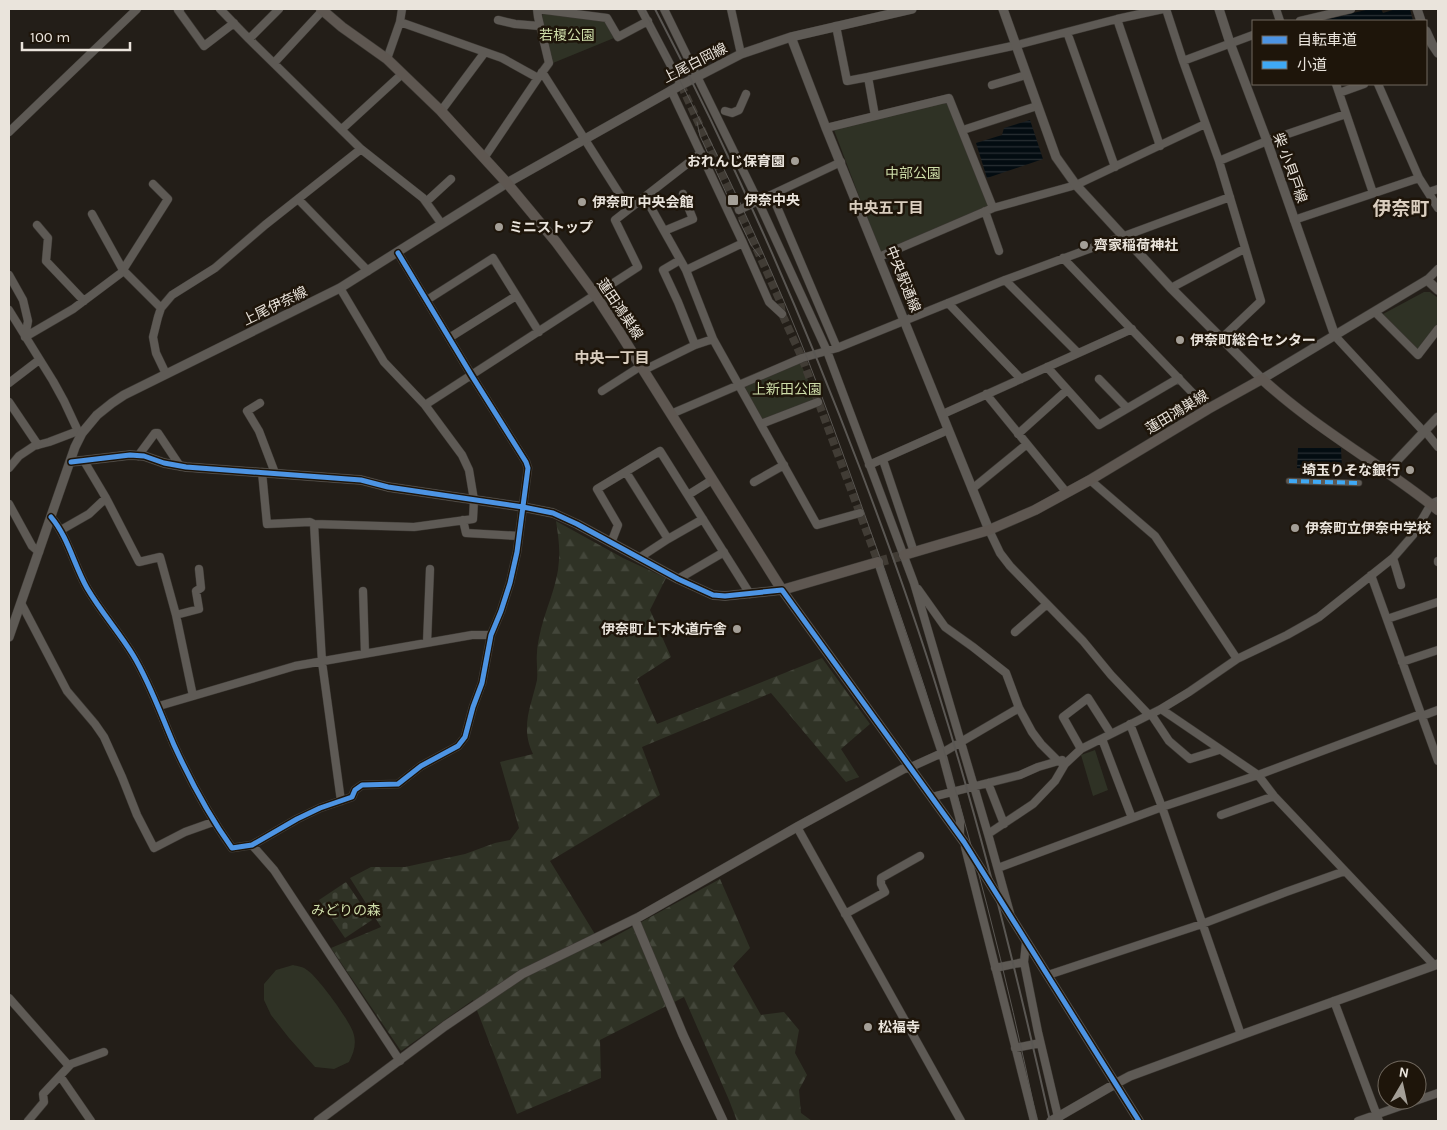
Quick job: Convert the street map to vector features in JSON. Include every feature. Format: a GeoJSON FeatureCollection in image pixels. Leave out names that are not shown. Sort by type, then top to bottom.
{"type":"FeatureCollection","features":[{"type":"Feature","properties":{"kind":"main road","name":"蓮田鴻巣線"},"geometry":{"type":"LineString","coordinates":[[322,9],[342,27],[387,59],[441,110],[507,183],[556,242],[596,296],[643,368],[782,590]]}},
{"type":"Feature","properties":{"kind":"main road","name":"蓮田鴻巣線"},"geometry":{"type":"LineString","coordinates":[[909,553],[989,530],[1035,510],[1090,480],[1262,379]]}},
{"type":"Feature","properties":{"kind":"main road"},"geometry":{"type":"LineString","coordinates":[[1262,379],[1315,422],[1436,505]]}},
{"type":"Feature","properties":{"kind":"main road"},"geometry":{"type":"LineString","coordinates":[[782,590],[878,562]]}},
{"type":"Feature","properties":{"kind":"street"},"geometry":{"type":"LineString","coordinates":[[9,132],[137,9]]}},
{"type":"Feature","properties":{"kind":"street"},"geometry":{"type":"LineString","coordinates":[[180,9],[178,10],[204,46],[234,23]]}},
{"type":"Feature","properties":{"kind":"street"},"geometry":{"type":"LineString","coordinates":[[220,9],[361,149],[423,198],[441,224]]}},
{"type":"Feature","properties":{"kind":"street"},"geometry":{"type":"LineString","coordinates":[[249,39],[279,9]]}},
{"type":"Feature","properties":{"kind":"street"},"geometry":{"type":"LineString","coordinates":[[274,64],[322,9]]}},
{"type":"Feature","properties":{"kind":"street"},"geometry":{"type":"LineString","coordinates":[[387,59],[400,22],[402,9]]}},
{"type":"Feature","properties":{"kind":"street"},"geometry":{"type":"LineString","coordinates":[[484,158],[550,63],[537,9],[607,18],[618,37],[648,21]]}},
{"type":"Feature","properties":{"kind":"street"},"geometry":{"type":"LineString","coordinates":[[641,9],[681,85]]}},
{"type":"Feature","properties":{"kind":"street"},"geometry":{"type":"LineString","coordinates":[[664,9],[758,201],[827,351],[869,465],[909,553]]}},
{"type":"Feature","properties":{"kind":"street"},"geometry":{"type":"LineString","coordinates":[[731,9],[741,54]]}},
{"type":"Feature","properties":{"kind":"street","name":"上尾白岡線"},"geometry":{"type":"LineString","coordinates":[[507,183],[671,90],[741,54],[791,37],[894,11],[912,9]]}},
{"type":"Feature","properties":{"kind":"street"},"geometry":{"type":"LineString","coordinates":[[1004,9],[1056,157],[1076,185],[1171,288],[1262,379],[1427,280],[1438,269]]}},
{"type":"Feature","properties":{"kind":"street"},"geometry":{"type":"LineString","coordinates":[[836,26],[847,81],[1017,45],[1117,19],[1165,9],[1219,161],[1261,301],[1222,338]]}},
{"type":"Feature","properties":{"kind":"street","name":"柴 小貝戸線"},"geometry":{"type":"LineString","coordinates":[[1219,9],[1335,336]]}},
{"type":"Feature","properties":{"kind":"street"},"geometry":{"type":"LineString","coordinates":[[1304,20],[1351,9]]}},
{"type":"Feature","properties":{"kind":"street"},"geometry":{"type":"LineString","coordinates":[[1117,19],[1160,146]]}},
{"type":"Feature","properties":{"kind":"street"},"geometry":{"type":"LineString","coordinates":[[498,20],[515,24],[540,26]]}},
{"type":"Feature","properties":{"kind":"street"},"geometry":{"type":"LineString","coordinates":[[400,22],[502,58],[540,75],[585,139],[629,208]]}},
{"type":"Feature","properties":{"kind":"street"},"geometry":{"type":"LineString","coordinates":[[1067,32],[1115,167]]}},
{"type":"Feature","properties":{"kind":"street"},"geometry":{"type":"LineString","coordinates":[[1183,61],[1252,35]]}},
{"type":"Feature","properties":{"kind":"street","name":"中央駅通線"},"geometry":{"type":"LineString","coordinates":[[791,37],[989,530]]}},
{"type":"Feature","properties":{"kind":"street"},"geometry":{"type":"LineString","coordinates":[[1429,45],[1438,54]]}},
{"type":"Feature","properties":{"kind":"street"},"geometry":{"type":"LineString","coordinates":[[441,110],[485,52]]}},
{"type":"Feature","properties":{"kind":"street"},"geometry":{"type":"LineString","coordinates":[[342,130],[402,74]]}},
{"type":"Feature","properties":{"kind":"street"},"geometry":{"type":"LineString","coordinates":[[992,85],[1026,74]]}},
{"type":"Feature","properties":{"kind":"street"},"geometry":{"type":"LineString","coordinates":[[868,77],[875,116]]}},
{"type":"Feature","properties":{"kind":"street"},"geometry":{"type":"LineString","coordinates":[[1336,85],[1373,193]]}},
{"type":"Feature","properties":{"kind":"street"},"geometry":{"type":"LineString","coordinates":[[1339,93],[1361,85]]}},
{"type":"Feature","properties":{"kind":"street"},"geometry":{"type":"LineString","coordinates":[[1378,85],[1419,178],[1438,208]]}},
{"type":"Feature","properties":{"kind":"street"},"geometry":{"type":"LineString","coordinates":[[671,90],[769,302],[782,314]]}},
{"type":"Feature","properties":{"kind":"street"},"geometry":{"type":"LineString","coordinates":[[725,111],[732,114],[739,110],[746,94]]}},
{"type":"Feature","properties":{"kind":"street"},"geometry":{"type":"LineString","coordinates":[[826,128],[949,98],[993,208]]}},
{"type":"Feature","properties":{"kind":"street"},"geometry":{"type":"LineString","coordinates":[[963,130],[1037,106]]}},
{"type":"Feature","properties":{"kind":"street"},"geometry":{"type":"LineString","coordinates":[[1219,161],[1346,114]]}},
{"type":"Feature","properties":{"kind":"street"},"geometry":{"type":"LineString","coordinates":[[879,257],[993,208],[1076,185],[1205,124]]}},
{"type":"Feature","properties":{"kind":"street"},"geometry":{"type":"LineString","coordinates":[[166,374],[156,353],[154,337],[161,308],[172,295],[215,268],[298,198],[361,149]]}},
{"type":"Feature","properties":{"kind":"street"},"geometry":{"type":"LineString","coordinates":[[425,405],[638,268],[615,220],[700,153]]}},
{"type":"Feature","properties":{"kind":"street"},"geometry":{"type":"LineString","coordinates":[[739,210],[841,162]]}},
{"type":"Feature","properties":{"kind":"street"},"geometry":{"type":"LineString","coordinates":[[1294,220],[1419,178]]}},
{"type":"Feature","properties":{"kind":"street"},"geometry":{"type":"LineString","coordinates":[[426,202],[451,180]]}},
{"type":"Feature","properties":{"kind":"street","name":"上尾伊奈線"},"geometry":{"type":"LineString","coordinates":[[9,637],[80,432],[97,415],[112,403],[166,374],[340,288],[507,183]]}},
{"type":"Feature","properties":{"kind":"street"},"geometry":{"type":"LineString","coordinates":[[25,337],[73,309],[121,273],[168,198],[152,184]]}},
{"type":"Feature","properties":{"kind":"street"},"geometry":{"type":"LineString","coordinates":[[1429,192],[1438,189]]}},
{"type":"Feature","properties":{"kind":"street"},"geometry":{"type":"LineString","coordinates":[[664,231],[693,219],[683,194]]}},
{"type":"Feature","properties":{"kind":"street"},"geometry":{"type":"LineString","coordinates":[[772,195],[837,348]]}},
{"type":"Feature","properties":{"kind":"street"},"geometry":{"type":"LineString","coordinates":[[645,197],[686,270],[713,339],[817,525],[860,514]]}},
{"type":"Feature","properties":{"kind":"street"},"geometry":{"type":"LineString","coordinates":[[671,414],[802,358],[837,348],[1005,280],[1230,197]]}},
{"type":"Feature","properties":{"kind":"street"},"geometry":{"type":"LineString","coordinates":[[298,198],[368,271]]}},
{"type":"Feature","properties":{"kind":"street"},"geometry":{"type":"LineString","coordinates":[[985,211],[999,251]]}},
{"type":"Feature","properties":{"kind":"street"},"geometry":{"type":"LineString","coordinates":[[92,214],[123,270],[161,308]]}},
{"type":"Feature","properties":{"kind":"street"},"geometry":{"type":"LineString","coordinates":[[37,225],[48,238],[46,261],[84,301]]}},
{"type":"Feature","properties":{"kind":"street"},"geometry":{"type":"LineString","coordinates":[[686,270],[743,243]]}},
{"type":"Feature","properties":{"kind":"street"},"geometry":{"type":"LineString","coordinates":[[1171,288],[1244,249]]}},
{"type":"Feature","properties":{"kind":"street"},"geometry":{"type":"LineString","coordinates":[[51,517],[60,530],[81,577],[92,596],[133,655],[159,706],[174,745],[213,822],[232,848],[252,845],[296,819],[352,797],[356,790],[362,786],[398,784],[420,766],[458,746],[465,737],[482,683],[491,635],[510,583],[519,536],[528,468],[398,253]]}},
{"type":"Feature","properties":{"kind":"street"},"geometry":{"type":"LineString","coordinates":[[427,300],[493,258],[539,332]]}},
{"type":"Feature","properties":{"kind":"street"},"geometry":{"type":"LineString","coordinates":[[1063,258],[1208,409]]}},
{"type":"Feature","properties":{"kind":"street"},"geometry":{"type":"LineString","coordinates":[[680,260],[663,270],[695,345]]}},
{"type":"Feature","properties":{"kind":"street"},"geometry":{"type":"LineString","coordinates":[[9,275],[23,300],[28,321],[25,337]]}},
{"type":"Feature","properties":{"kind":"street"},"geometry":{"type":"LineString","coordinates":[[1005,280],[1078,353]]}},
{"type":"Feature","properties":{"kind":"street"},"geometry":{"type":"LineString","coordinates":[[1427,280],[1438,290]]}},
{"type":"Feature","properties":{"kind":"street"},"geometry":{"type":"LineString","coordinates":[[262,472],[267,524],[310,522],[314,524],[414,527],[473,519],[474,500],[469,470],[462,456],[425,405],[384,362],[340,288]]}},
{"type":"Feature","properties":{"kind":"street"},"geometry":{"type":"LineString","coordinates":[[449,338],[516,296]]}},
{"type":"Feature","properties":{"kind":"street"},"geometry":{"type":"LineString","coordinates":[[948,303],[1020,379]]}},
{"type":"Feature","properties":{"kind":"street"},"geometry":{"type":"LineString","coordinates":[[9,310],[64,400],[80,432],[34,446],[20,456],[9,468]]}},
{"type":"Feature","properties":{"kind":"street"},"geometry":{"type":"LineString","coordinates":[[1375,312],[1418,355],[1438,329]]}},
{"type":"Feature","properties":{"kind":"street"},"geometry":{"type":"LineString","coordinates":[[943,414],[1132,329]]}},
{"type":"Feature","properties":{"kind":"street"},"geometry":{"type":"LineString","coordinates":[[1335,336],[1438,447]]}},
{"type":"Feature","properties":{"kind":"street"},"geometry":{"type":"LineString","coordinates":[[602,391],[643,368],[713,339]]}},
{"type":"Feature","properties":{"kind":"street"},"geometry":{"type":"LineString","coordinates":[[9,383],[39,360]]}},
{"type":"Feature","properties":{"kind":"street"},"geometry":{"type":"LineString","coordinates":[[1047,367],[1098,425],[1179,378]]}},
{"type":"Feature","properties":{"kind":"street"},"geometry":{"type":"LineString","coordinates":[[1100,379],[1127,408]]}},
{"type":"Feature","properties":{"kind":"street"},"geometry":{"type":"LineString","coordinates":[[1018,434],[1067,390]]}},
{"type":"Feature","properties":{"kind":"street"},"geometry":{"type":"LineString","coordinates":[[986,394],[1067,493]]}},
{"type":"Feature","properties":{"kind":"street"},"geometry":{"type":"LineString","coordinates":[[9,402],[38,445]]}},
{"type":"Feature","properties":{"kind":"street"},"geometry":{"type":"LineString","coordinates":[[761,424],[818,402]]}},
{"type":"Feature","properties":{"kind":"street"},"geometry":{"type":"LineString","coordinates":[[260,404],[247,411],[260,431],[275,473]]}},
{"type":"Feature","properties":{"kind":"street"},"geometry":{"type":"LineString","coordinates":[[1387,471],[1438,417]]}},
{"type":"Feature","properties":{"kind":"street"},"geometry":{"type":"LineString","coordinates":[[869,465],[948,430]]}},
{"type":"Feature","properties":{"kind":"street"},"geometry":{"type":"LineString","coordinates":[[138,456],[155,433],[158,433],[180,466]]}},
{"type":"Feature","properties":{"kind":"street"},"geometry":{"type":"LineString","coordinates":[[972,489],[1027,444]]}},
{"type":"Feature","properties":{"kind":"street"},"geometry":{"type":"LineString","coordinates":[[611,543],[618,525],[597,489],[660,451],[750,594]]}},
{"type":"Feature","properties":{"kind":"street"},"geometry":{"type":"LineString","coordinates":[[71,462],[130,455],[180,466],[361,480],[388,487],[523,507],[553,513],[678,579],[713,595],[724,596],[782,590],[962,839],[1138,1121]]}},
{"type":"Feature","properties":{"kind":"street"},"geometry":{"type":"LineString","coordinates":[[883,460],[909,553],[914,583],[1012,919]]}},
{"type":"Feature","properties":{"kind":"street"},"geometry":{"type":"LineString","coordinates":[[84,461],[106,498],[139,562],[160,557],[176,615],[193,696]]}},
{"type":"Feature","properties":{"kind":"street"},"geometry":{"type":"LineString","coordinates":[[754,482],[784,465]]}},
{"type":"Feature","properties":{"kind":"street"},"geometry":{"type":"LineString","coordinates":[[626,472],[668,539]]}},
{"type":"Feature","properties":{"kind":"street"},"geometry":{"type":"LineString","coordinates":[[688,495],[712,480]]}},
{"type":"Feature","properties":{"kind":"street"},"geometry":{"type":"LineString","coordinates":[[1090,480],[1154,536],[1237,659]]}},
{"type":"Feature","properties":{"kind":"street"},"geometry":{"type":"LineString","coordinates":[[1289,481],[1359,483]]}},
{"type":"Feature","properties":{"kind":"street"},"geometry":{"type":"LineString","coordinates":[[60,530],[89,514],[106,498]]}},
{"type":"Feature","properties":{"kind":"street"},"geometry":{"type":"LineString","coordinates":[[9,504],[32,546],[39,552]]}},
{"type":"Feature","properties":{"kind":"street"},"geometry":{"type":"LineString","coordinates":[[932,797],[1020,775],[1062,762],[1081,750],[1161,709],[1237,659],[1319,617],[1392,558],[1436,505]]}},
{"type":"Feature","properties":{"kind":"street"},"geometry":{"type":"LineString","coordinates":[[640,558],[703,518]]}},
{"type":"Feature","properties":{"kind":"street"},"geometry":{"type":"LineString","coordinates":[[464,520],[466,533],[519,536]]}},
{"type":"Feature","properties":{"kind":"street"},"geometry":{"type":"LineString","coordinates":[[314,524],[322,662],[341,801]]}},
{"type":"Feature","properties":{"kind":"street"},"geometry":{"type":"LineString","coordinates":[[989,530],[1000,553],[1083,641],[1112,676],[1150,714],[1169,741],[1190,759],[1219,750]]}},
{"type":"Feature","properties":{"kind":"street"},"geometry":{"type":"LineString","coordinates":[[678,579],[724,552]]}},
{"type":"Feature","properties":{"kind":"street"},"geometry":{"type":"LineString","coordinates":[[1392,558],[1401,585]]}},
{"type":"Feature","properties":{"kind":"street"},"geometry":{"type":"LineString","coordinates":[[878,562],[942,753],[1034,1121]]}},
{"type":"Feature","properties":{"kind":"street"},"geometry":{"type":"LineString","coordinates":[[427,643],[430,569]]}},
{"type":"Feature","properties":{"kind":"street"},"geometry":{"type":"LineString","coordinates":[[176,615],[199,610],[196,590],[201,588],[198,570]]}},
{"type":"Feature","properties":{"kind":"street"},"geometry":{"type":"LineString","coordinates":[[1371,575],[1438,761]]}},
{"type":"Feature","properties":{"kind":"street"},"geometry":{"type":"LineString","coordinates":[[914,583],[945,627],[1006,673],[1032,732],[1041,744],[1062,762]]}},
{"type":"Feature","properties":{"kind":"street"},"geometry":{"type":"LineString","coordinates":[[363,591],[365,654]]}},
{"type":"Feature","properties":{"kind":"street"},"geometry":{"type":"LineString","coordinates":[[1387,619],[1438,602]]}},
{"type":"Feature","properties":{"kind":"street"},"geometry":{"type":"LineString","coordinates":[[21,604],[67,691],[104,737],[137,814],[154,848],[185,832],[213,822]]}},
{"type":"Feature","properties":{"kind":"street"},"geometry":{"type":"LineString","coordinates":[[1015,632],[1047,604]]}},
{"type":"Feature","properties":{"kind":"street"},"geometry":{"type":"LineString","coordinates":[[159,706],[295,666],[472,635],[491,635]]}},
{"type":"Feature","properties":{"kind":"street"},"geometry":{"type":"LineString","coordinates":[[1402,662],[1438,650]]}},
{"type":"Feature","properties":{"kind":"street"},"geometry":{"type":"LineString","coordinates":[[1081,750],[1063,717],[1088,698],[1111,734]]}},
{"type":"Feature","properties":{"kind":"street"},"geometry":{"type":"LineString","coordinates":[[318,1121],[445,1026],[522,974],[635,920],[797,827],[903,770],[942,753],[1020,708]]}},
{"type":"Feature","properties":{"kind":"street"},"geometry":{"type":"LineString","coordinates":[[1026,942],[1024,962],[1056,1120],[1115,1084],[1148,1069],[1436,965],[1274,796],[1258,776],[1161,709]]}},
{"type":"Feature","properties":{"kind":"street"},"geometry":{"type":"LineString","coordinates":[[998,868],[1162,807],[1258,776],[1438,710]]}},
{"type":"Feature","properties":{"kind":"street"},"geometry":{"type":"LineString","coordinates":[[1130,724],[1162,807],[1242,1034]]}},
{"type":"Feature","properties":{"kind":"street"},"geometry":{"type":"LineString","coordinates":[[1102,739],[1132,818]]}},
{"type":"Feature","properties":{"kind":"street"},"geometry":{"type":"LineString","coordinates":[[988,834],[1033,804],[1055,781],[1062,762]]}},
{"type":"Feature","properties":{"kind":"street"},"geometry":{"type":"LineString","coordinates":[[988,783],[1004,824]]}},
{"type":"Feature","properties":{"kind":"street"},"geometry":{"type":"LineString","coordinates":[[1221,815],[1274,796]]}},
{"type":"Feature","properties":{"kind":"street"},"geometry":{"type":"LineString","coordinates":[[797,827],[961,1121]]}},
{"type":"Feature","properties":{"kind":"street"},"geometry":{"type":"LineString","coordinates":[[252,845],[274,870],[400,1061]]}},
{"type":"Feature","properties":{"kind":"street"},"geometry":{"type":"LineString","coordinates":[[846,914],[885,892],[881,884],[882,878],[920,856]]}},
{"type":"Feature","properties":{"kind":"street"},"geometry":{"type":"LineString","coordinates":[[1048,976],[1202,924],[1345,871]]}},
{"type":"Feature","properties":{"kind":"street"},"geometry":{"type":"LineString","coordinates":[[635,920],[683,1035],[723,1121]]}},
{"type":"Feature","properties":{"kind":"street"},"geometry":{"type":"LineString","coordinates":[[995,968],[1024,962]]}},
{"type":"Feature","properties":{"kind":"street"},"geometry":{"type":"LineString","coordinates":[[9,998],[69,1066]]}},
{"type":"Feature","properties":{"kind":"street"},"geometry":{"type":"LineString","coordinates":[[1334,1001],[1377,1118]]}},
{"type":"Feature","properties":{"kind":"street"},"geometry":{"type":"LineString","coordinates":[[1015,1048],[1040,1043]]}},
{"type":"Feature","properties":{"kind":"street"},"geometry":{"type":"LineString","coordinates":[[28,1121],[44,1102],[43,1094],[71,1064],[104,1052]]}},
{"type":"Feature","properties":{"kind":"street"},"geometry":{"type":"LineString","coordinates":[[60,1076],[91,1121]]}},
{"type":"Feature","properties":{"kind":"street"},"geometry":{"type":"LineString","coordinates":[[1358,1121],[1377,1118],[1438,1093]]}},
{"type":"Feature","properties":{"kind":"green space","name":"若榎公園"},"geometry":{"type":"Polygon","coordinates":[[[544,13],[605,20],[614,38],[553,63],[542,16],[544,13]]]}},
{"type":"Feature","properties":{"kind":"green space","name":"中部公園"},"geometry":{"type":"Polygon","coordinates":[[[948,101],[989,206],[880,252],[834,130],[948,101]]]}},
{"type":"Feature","properties":{"kind":"green space"},"geometry":{"type":"Polygon","coordinates":[[[1424,292],[1430,292],[1438,298],[1438,326],[1418,350],[1383,317],[1383,314],[1424,292]]]}},
{"type":"Feature","properties":{"kind":"green space","name":"上新田公園"},"geometry":{"type":"Polygon","coordinates":[[[800,362],[816,398],[762,421],[745,387],[800,362]]]}},
{"type":"Feature","properties":{"kind":"green space"},"geometry":{"type":"Polygon","coordinates":[[[556,521],[623,558],[666,578],[650,610],[671,657],[637,679],[657,724],[822,658],[870,724],[841,749],[859,777],[846,782],[771,693],[642,747],[660,795],[550,861],[601,944],[720,879],[750,948],[733,966],[761,1015],[784,1012],[799,1030],[795,1053],[807,1075],[799,1090],[801,1113],[812,1121],[737,1121],[684,997],[600,1040],[601,1078],[517,1114],[473,1000],[401,1051],[331,948],[381,927],[350,878],[371,867],[405,867],[465,854],[495,843],[510,840],[519,828],[500,762],[533,754],[527,735],[527,726],[537,680],[537,647],[558,570],[559,550],[556,521]]]}},
{"type":"Feature","properties":{"kind":"green space"},"geometry":{"type":"Polygon","coordinates":[[[1095,750],[1108,790],[1093,796],[1081,755],[1095,750]]]}},
{"type":"Feature","properties":{"kind":"green space","name":"みどりの森"},"geometry":{"type":"Polygon","coordinates":[[[346,882],[372,920],[345,938],[319,900],[346,882]]]}},
{"type":"Feature","properties":{"kind":"green space"},"geometry":{"type":"Polygon","coordinates":[[[293,965],[304,968],[312,974],[346,1018],[354,1036],[355,1044],[349,1062],[334,1069],[315,1067],[271,1015],[264,1000],[264,984],[276,970],[293,965]]]}},
{"type":"Feature","properties":{"kind":"shaded area"},"geometry":{"type":"Polygon","coordinates":[[[1370,9],[1381,9],[1383,13],[1396,9],[1410,9],[1413,20],[1323,20],[1370,9]]]}},
{"type":"Feature","properties":{"kind":"shaded area"},"geometry":{"type":"Polygon","coordinates":[[[1030,120],[1043,159],[987,178],[976,143],[1002,135],[1004,128],[1030,120]]]}},
{"type":"Feature","properties":{"kind":"shaded area"},"geometry":{"type":"Polygon","coordinates":[[[1298,448],[1341,448],[1342,469],[1297,468],[1298,448]]]}},
{"type":"Feature","properties":{"kind":"tunnel"},"geometry":{"type":"LineString","coordinates":[[681,85],[780,301],[782,314],[802,358],[878,562]]}},
{"type":"Feature","properties":{"kind":"tunnel"},"geometry":{"type":"LineString","coordinates":[[878,562],[904,555]]}},
{"type":"Feature","properties":{"kind":"tram line"},"geometry":{"type":"LineString","coordinates":[[643,9],[725,172],[797,332],[882,563],[942,742],[1000,958],[1037,1121]]}},
{"type":"Feature","properties":{"kind":"tram line"},"geometry":{"type":"LineString","coordinates":[[697,122],[700,136],[727,195]]}},
{"type":"Feature","properties":{"kind":"tram line"},"geometry":{"type":"LineString","coordinates":[[739,220],[751,245],[760,257]]}},
{"type":"Feature","properties":{"kind":"railway"},"geometry":{"type":"LineString","coordinates":[[655,9],[739,179],[790,295],[838,412],[902,583],[939,695],[985,854],[1050,1121]]}},
{"type":"Feature","properties":{"kind":"marked path"},"geometry":{"type":"LineString","coordinates":[[1289,481],[1359,483]]}},
{"type":"Feature","properties":{"kind":"cycle path"},"geometry":{"type":"LineString","coordinates":[[51,517],[62,533],[87,588],[139,666],[187,771],[208,811],[232,848],[252,845],[297,819],[320,808],[352,797],[355,790],[362,785],[398,784],[421,766],[458,746],[465,737],[482,683],[491,635],[510,583],[517,552],[528,468],[398,253]]}},
{"type":"Feature","properties":{"kind":"cycle path"},"geometry":{"type":"LineString","coordinates":[[71,462],[130,455],[144,456],[164,463],[186,467],[361,480],[388,487],[523,507],[553,513],[577,524],[678,579],[713,595],[725,596],[782,590],[964,842],[1139,1121]]}},
{"type":"Feature","properties":{"kind":"place","name":"おれんじ保育園"},"geometry":{"type":"Point","coordinates":[795,161]}},
{"type":"Feature","properties":{"kind":"place","name":"伊奈中央"},"geometry":{"type":"Point","coordinates":[733,200]}},
{"type":"Feature","properties":{"kind":"place","name":"伊奈町 中央会館"},"geometry":{"type":"Point","coordinates":[582,202]}},
{"type":"Feature","properties":{"kind":"place","name":"ミニストップ"},"geometry":{"type":"Point","coordinates":[499,227]}},
{"type":"Feature","properties":{"kind":"place","name":"齊家稲荷神社"},"geometry":{"type":"Point","coordinates":[1084,245]}},
{"type":"Feature","properties":{"kind":"place","name":"伊奈町総合センター"},"geometry":{"type":"Point","coordinates":[1180,340]}},
{"type":"Feature","properties":{"kind":"place","name":"埼玉りそな銀行"},"geometry":{"type":"Point","coordinates":[1410,470]}},
{"type":"Feature","properties":{"kind":"place","name":"伊奈町立伊奈中学校"},"geometry":{"type":"Point","coordinates":[1295,528]}},
{"type":"Feature","properties":{"kind":"place","name":"伊奈町上下水道庁舎"},"geometry":{"type":"Point","coordinates":[737,629]}},
{"type":"Feature","properties":{"kind":"place","name":"松福寺"},"geometry":{"type":"Point","coordinates":[868,1027]}},
{"type":"Feature","properties":{"kind":"district","name":"中央五丁目"},"geometry":{"type":"Point","coordinates":[886,208]}},
{"type":"Feature","properties":{"kind":"district","name":"伊奈町"},"geometry":{"type":"Point","coordinates":[1401,209]}},
{"type":"Feature","properties":{"kind":"district","name":"中央一丁目"},"geometry":{"type":"Point","coordinates":[612,358]}}]}
